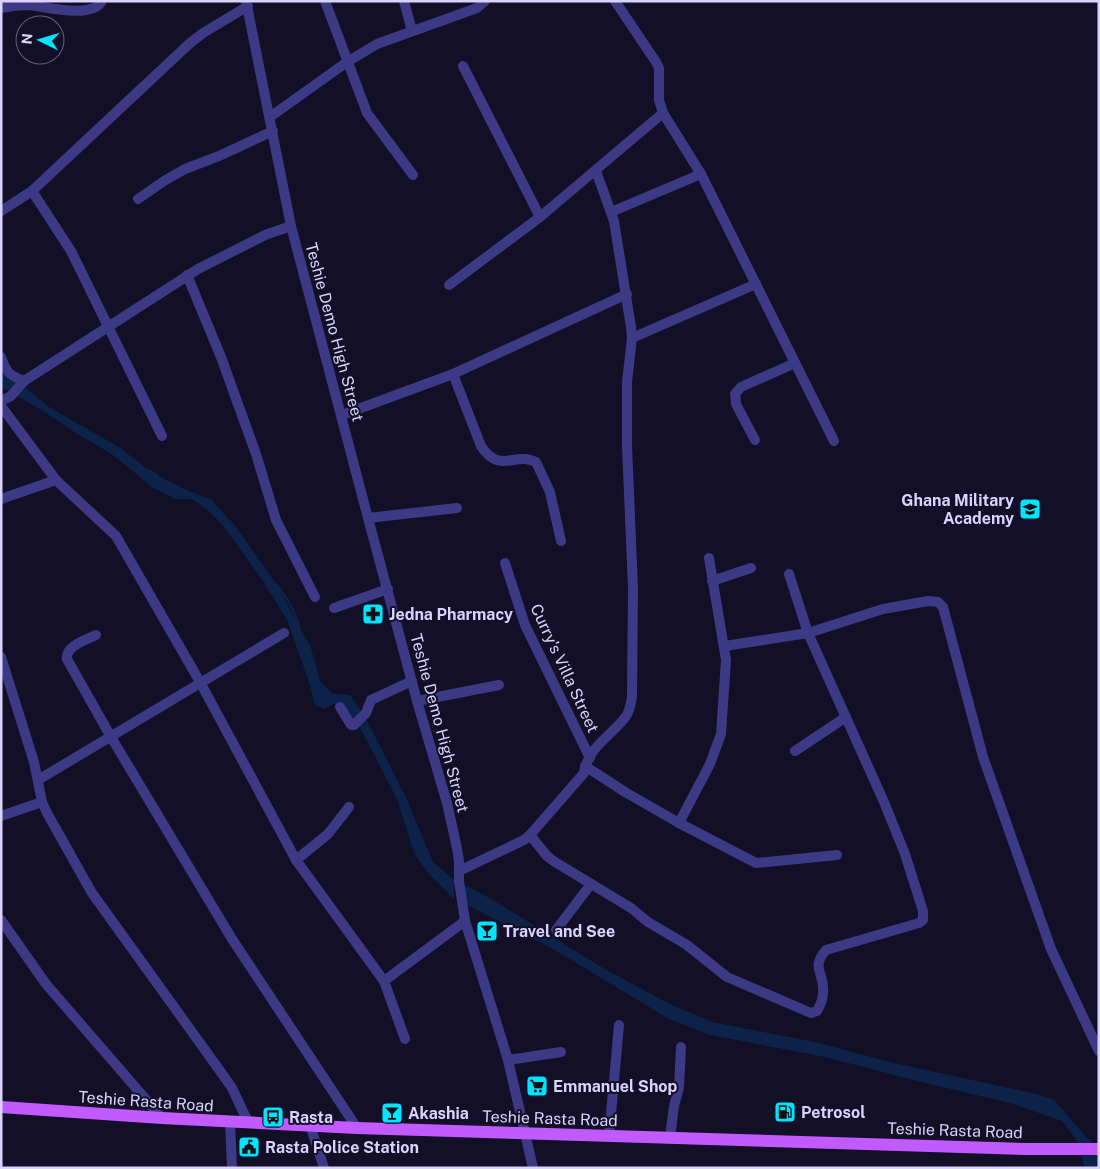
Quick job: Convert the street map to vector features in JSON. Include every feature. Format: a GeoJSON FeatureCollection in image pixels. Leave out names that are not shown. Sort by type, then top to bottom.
{"type":"FeatureCollection","features":[{"type":"Feature","properties":{"kind":"main road","name":"Teshie Rasta Road"},"geometry":{"type":"LineString","coordinates":[[1,1107],[246,1123],[357,1128],[1026,1149],[1097,1149]]}},
{"type":"Feature","properties":{"kind":"street"},"geometry":{"type":"LineString","coordinates":[[1,8],[29,5],[87,10],[96,8],[102,1]]}},
{"type":"Feature","properties":{"kind":"street"},"geometry":{"type":"LineString","coordinates":[[325,1],[366,113],[413,176]]}},
{"type":"Feature","properties":{"kind":"street"},"geometry":{"type":"LineString","coordinates":[[404,1],[412,30]]}},
{"type":"Feature","properties":{"kind":"street"},"geometry":{"type":"LineString","coordinates":[[270,118],[347,62],[377,44],[477,8],[485,1]]}},
{"type":"Feature","properties":{"kind":"street"},"geometry":{"type":"LineString","coordinates":[[615,1],[651,52],[659,68],[659,100],[663,113],[700,174],[834,441]]}},
{"type":"Feature","properties":{"kind":"street"},"geometry":{"type":"LineString","coordinates":[[1,211],[32,192],[203,33],[247,4]]}},
{"type":"Feature","properties":{"kind":"street","name":"Teshie Demo High Street"},"geometry":{"type":"LineString","coordinates":[[247,4],[291,226],[417,701],[447,803],[457,848],[461,899],[465,921],[508,1060],[533,1168]]}},
{"type":"Feature","properties":{"kind":"street"},"geometry":{"type":"LineString","coordinates":[[464,66],[540,217]]}},
{"type":"Feature","properties":{"kind":"street"},"geometry":{"type":"LineString","coordinates":[[450,285],[540,217],[663,113]]}},
{"type":"Feature","properties":{"kind":"street"},"geometry":{"type":"LineString","coordinates":[[138,199],[185,169],[219,156],[273,131]]}},
{"type":"Feature","properties":{"kind":"street"},"geometry":{"type":"LineString","coordinates":[[459,876],[530,835],[584,773],[599,743],[627,716],[632,697],[633,588],[627,446],[627,392],[632,338],[611,212],[596,171]]}},
{"type":"Feature","properties":{"kind":"street"},"geometry":{"type":"LineString","coordinates":[[611,212],[700,174]]}},
{"type":"Feature","properties":{"kind":"street"},"geometry":{"type":"LineString","coordinates":[[32,192],[71,251],[162,436]]}},
{"type":"Feature","properties":{"kind":"street"},"geometry":{"type":"LineString","coordinates":[[1,402],[11,396],[24,381],[108,328],[186,275],[266,235],[291,226]]}},
{"type":"Feature","properties":{"kind":"street"},"geometry":{"type":"LineString","coordinates":[[186,275],[221,357],[256,454],[276,520],[315,597]]}},
{"type":"Feature","properties":{"kind":"street"},"geometry":{"type":"LineString","coordinates":[[632,338],[756,284]]}},
{"type":"Feature","properties":{"kind":"street"},"geometry":{"type":"LineString","coordinates":[[342,415],[453,374],[626,294]]}},
{"type":"Feature","properties":{"kind":"street"},"geometry":{"type":"LineString","coordinates":[[1,356],[8,373],[12,377],[24,381]]}},
{"type":"Feature","properties":{"kind":"street"},"geometry":{"type":"LineString","coordinates":[[755,440],[736,404],[735,394],[741,386],[795,363]]}},
{"type":"Feature","properties":{"kind":"street"},"geometry":{"type":"LineString","coordinates":[[453,374],[481,446],[486,454],[493,459],[506,461],[532,460],[536,462],[550,492],[561,541]]}},
{"type":"Feature","properties":{"kind":"street"},"geometry":{"type":"LineString","coordinates":[[1,406],[56,480],[116,536],[200,682],[296,860],[384,981],[405,1039]]}},
{"type":"Feature","properties":{"kind":"street"},"geometry":{"type":"LineString","coordinates":[[1,499],[56,480]]}},
{"type":"Feature","properties":{"kind":"street"},"geometry":{"type":"LineString","coordinates":[[368,518],[457,508]]}},
{"type":"Feature","properties":{"kind":"street"},"geometry":{"type":"LineString","coordinates":[[679,823],[710,764],[720,734],[726,660],[709,558]]}},
{"type":"Feature","properties":{"kind":"street","name":"Curry's Villa Street"},"geometry":{"type":"LineString","coordinates":[[504,563],[524,625],[588,762]]}},
{"type":"Feature","properties":{"kind":"street"},"geometry":{"type":"LineString","coordinates":[[712,581],[750,568]]}},
{"type":"Feature","properties":{"kind":"street"},"geometry":{"type":"LineString","coordinates":[[530,835],[546,856],[687,945],[727,978],[811,1013],[817,1011],[824,991],[818,964],[826,950],[919,923],[922,920],[924,916],[905,854],[884,802],[808,633],[789,574]]}},
{"type":"Feature","properties":{"kind":"street"},"geometry":{"type":"LineString","coordinates":[[334,608],[388,590]]}},
{"type":"Feature","properties":{"kind":"street"},"geometry":{"type":"LineString","coordinates":[[724,646],[808,633],[883,609],[928,601],[938,602],[943,607],[983,757],[1051,949],[1099,1051]]}},
{"type":"Feature","properties":{"kind":"street"},"geometry":{"type":"LineString","coordinates":[[38,780],[284,633]]}},
{"type":"Feature","properties":{"kind":"street"},"geometry":{"type":"LineString","coordinates":[[96,635],[68,649],[66,656],[111,737],[232,939],[357,1128]]}},
{"type":"Feature","properties":{"kind":"street"},"geometry":{"type":"LineString","coordinates":[[1,657],[34,762],[42,802],[92,893],[232,1088],[248,1122],[246,1123]]}},
{"type":"Feature","properties":{"kind":"street"},"geometry":{"type":"LineString","coordinates":[[340,706],[351,725],[354,725],[366,713],[371,700],[412,681]]}},
{"type":"Feature","properties":{"kind":"street"},"geometry":{"type":"LineString","coordinates":[[417,701],[499,685]]}},
{"type":"Feature","properties":{"kind":"street"},"geometry":{"type":"LineString","coordinates":[[795,751],[846,717]]}},
{"type":"Feature","properties":{"kind":"street"},"geometry":{"type":"LineString","coordinates":[[588,762],[625,792],[679,823],[756,863],[837,855]]}},
{"type":"Feature","properties":{"kind":"street"},"geometry":{"type":"LineString","coordinates":[[1,816],[42,802]]}},
{"type":"Feature","properties":{"kind":"street"},"geometry":{"type":"LineString","coordinates":[[296,860],[328,834],[349,807]]}},
{"type":"Feature","properties":{"kind":"street"},"geometry":{"type":"LineString","coordinates":[[556,930],[591,884]]}},
{"type":"Feature","properties":{"kind":"street"},"geometry":{"type":"LineString","coordinates":[[1,920],[46,984],[162,1118]]}},
{"type":"Feature","properties":{"kind":"street"},"geometry":{"type":"LineString","coordinates":[[384,981],[465,921]]}},
{"type":"Feature","properties":{"kind":"street"},"geometry":{"type":"LineString","coordinates":[[609,1136],[619,1025]]}},
{"type":"Feature","properties":{"kind":"street"},"geometry":{"type":"LineString","coordinates":[[670,1137],[674,1106],[679,1088],[681,1047]]}},
{"type":"Feature","properties":{"kind":"street"},"geometry":{"type":"LineString","coordinates":[[508,1060],[560,1052]]}},
{"type":"Feature","properties":{"kind":"street"},"geometry":{"type":"LineString","coordinates":[[230,1122],[232,1168]]}},
{"type":"Feature","properties":{"kind":"street"},"geometry":{"type":"LineString","coordinates":[[310,1125],[324,1168]]}},
{"type":"Feature","properties":{"kind":"water"},"geometry":{"type":"Polygon","coordinates":[[[1,373],[16,380],[49,407],[119,447],[151,472],[212,500],[236,527],[277,585],[311,648],[320,681],[333,694],[350,695],[365,717],[405,795],[433,862],[454,880],[454,899],[428,873],[414,853],[397,799],[359,726],[345,707],[333,704],[325,709],[315,705],[287,620],[263,581],[224,527],[208,510],[192,499],[175,499],[152,487],[113,455],[1,387],[1,373]]]}},
{"type":"Feature","properties":{"kind":"water"},"geometry":{"type":"Polygon","coordinates":[[[465,885],[493,900],[603,968],[668,1003],[712,1022],[815,1042],[894,1063],[1037,1094],[1054,1100],[1092,1143],[1098,1158],[1099,1168],[1085,1168],[1076,1139],[1062,1121],[1010,1103],[825,1057],[710,1035],[669,1019],[553,949],[463,903],[465,885]]]}},
{"type":"Feature","properties":{"kind":"waterway"},"geometry":{"type":"LineString","coordinates":[[147,469],[157,475]]}},
{"type":"Feature","properties":{"kind":"waterway"},"geometry":{"type":"LineString","coordinates":[[276,584],[293,610],[299,627]]}},
{"type":"Feature","properties":{"kind":"place","name":"Ghana Military Academy"},"geometry":{"type":"Point","coordinates":[1030,509]}},
{"type":"Feature","properties":{"kind":"place","name":"Jedna Pharmacy"},"geometry":{"type":"Point","coordinates":[373,614]}},
{"type":"Feature","properties":{"kind":"place","name":"Travel and See"},"geometry":{"type":"Point","coordinates":[487,931]}},
{"type":"Feature","properties":{"kind":"place","name":"Emmanuel Shop"},"geometry":{"type":"Point","coordinates":[537,1086]}},
{"type":"Feature","properties":{"kind":"place","name":"Petrosol"},"geometry":{"type":"Point","coordinates":[785,1112]}},
{"type":"Feature","properties":{"kind":"place","name":"Akashia"},"geometry":{"type":"Point","coordinates":[392,1113]}},
{"type":"Feature","properties":{"kind":"place","name":"Rasta"},"geometry":{"type":"Point","coordinates":[273,1117]}},
{"type":"Feature","properties":{"kind":"place","name":"Rasta Police Station"},"geometry":{"type":"Point","coordinates":[249,1147]}}]}
